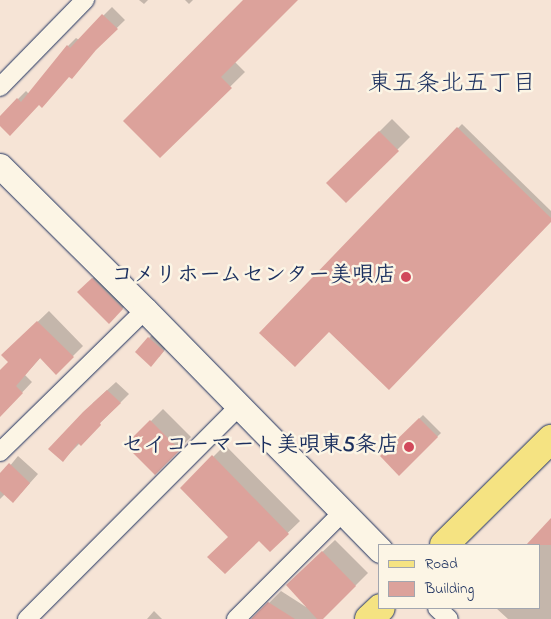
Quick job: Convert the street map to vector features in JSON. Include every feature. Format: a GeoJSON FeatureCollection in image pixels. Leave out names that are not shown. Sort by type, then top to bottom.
{"type":"FeatureCollection","features":[{"type":"Feature","properties":{"kind":"main road"},"geometry":{"type":"LineString","coordinates":[[0,166],[145,310],[378,548]]}},
{"type":"Feature","properties":{"kind":"main road"},"geometry":{"type":"LineString","coordinates":[[445,544],[551,439]]}},
{"type":"Feature","properties":{"kind":"main road"},"geometry":{"type":"LineString","coordinates":[[369,619],[379,609]]}},
{"type":"Feature","properties":{"kind":"street"},"geometry":{"type":"LineString","coordinates":[[0,87],[85,0]]}},
{"type":"Feature","properties":{"kind":"street"},"geometry":{"type":"LineString","coordinates":[[0,452],[145,310]]}},
{"type":"Feature","properties":{"kind":"street"},"geometry":{"type":"LineString","coordinates":[[27,619],[239,406]]}},
{"type":"Feature","properties":{"kind":"street"},"geometry":{"type":"LineString","coordinates":[[236,619],[343,512]]}},
{"type":"Feature","properties":{"kind":"street"},"geometry":{"type":"LineString","coordinates":[[438,609],[449,619]]}},
{"type":"Feature","properties":{"kind":"building"},"geometry":{"type":"Polygon","coordinates":[[[243,0],[298,0],[221,77],[232,88],[160,158],[123,121],[243,0]]]}},
{"type":"Feature","properties":{"kind":"building"},"geometry":{"type":"Polygon","coordinates":[[[102,14],[118,29],[96,50],[72,79],[69,77],[42,108],[39,105],[10,136],[0,126],[0,116],[17,98],[21,102],[67,45],[70,48],[102,14]]]}},
{"type":"Feature","properties":{"kind":"building","name":"コメリホームセンター美唄店"},"geometry":{"type":"Polygon","coordinates":[[[457,127],[551,218],[551,222],[389,390],[329,332],[295,367],[259,333],[457,127]]]}},
{"type":"Feature","properties":{"kind":"building"},"geometry":{"type":"Polygon","coordinates":[[[379,131],[399,151],[346,203],[326,183],[379,131]]]}},
{"type":"Feature","properties":{"kind":"building"},"geometry":{"type":"Polygon","coordinates":[[[92,278],[123,309],[109,324],[77,292],[92,278]]]}},
{"type":"Feature","properties":{"kind":"building"},"geometry":{"type":"Polygon","coordinates":[[[37,321],[74,357],[56,375],[40,358],[16,386],[23,393],[0,417],[0,370],[8,362],[1,355],[37,321]]]}},
{"type":"Feature","properties":{"kind":"building"},"geometry":{"type":"Polygon","coordinates":[[[148,337],[164,351],[151,367],[135,352],[148,337]]]}},
{"type":"Feature","properties":{"kind":"building"},"geometry":{"type":"Polygon","coordinates":[[[107,390],[121,403],[100,423],[101,425],[81,446],[78,443],[63,462],[48,449],[107,390]]]}},
{"type":"Feature","properties":{"kind":"building","name":"セイコーマート美唄東5条店"},"geometry":{"type":"Polygon","coordinates":[[[419,418],[438,437],[399,476],[380,456],[419,418]]]}},
{"type":"Feature","properties":{"kind":"building"},"geometry":{"type":"Polygon","coordinates":[[[150,420],[180,450],[155,475],[125,445],[150,420]]]}},
{"type":"Feature","properties":{"kind":"building"},"geometry":{"type":"Polygon","coordinates":[[[212,455],[289,534],[270,552],[259,541],[225,574],[207,557],[228,537],[180,488],[212,455]]]}},
{"type":"Feature","properties":{"kind":"building"},"geometry":{"type":"Polygon","coordinates":[[[9,463],[30,483],[13,503],[0,491],[0,473],[9,463]]]}},
{"type":"Feature","properties":{"kind":"building"},"geometry":{"type":"Polygon","coordinates":[[[551,518],[551,545],[527,544],[551,518]]]}},
{"type":"Feature","properties":{"kind":"building"},"geometry":{"type":"Polygon","coordinates":[[[322,551],[356,586],[323,619],[317,619],[286,585],[322,551]]]}},
{"type":"Feature","properties":{"kind":"building"},"geometry":{"type":"Polygon","coordinates":[[[268,602],[295,619],[251,619],[268,602]]]}},
{"type":"Feature","properties":{"kind":"place","name":"コメリホームセンター美唄店"},"geometry":{"type":"Point","coordinates":[406,277]}},
{"type":"Feature","properties":{"kind":"place","name":"セイコーマート美唄東5条店"},"geometry":{"type":"Point","coordinates":[409,447]}},
{"type":"Feature","properties":{"kind":"district","name":"東五条北五丁目"},"geometry":{"type":"Point","coordinates":[452,85]}}]}
